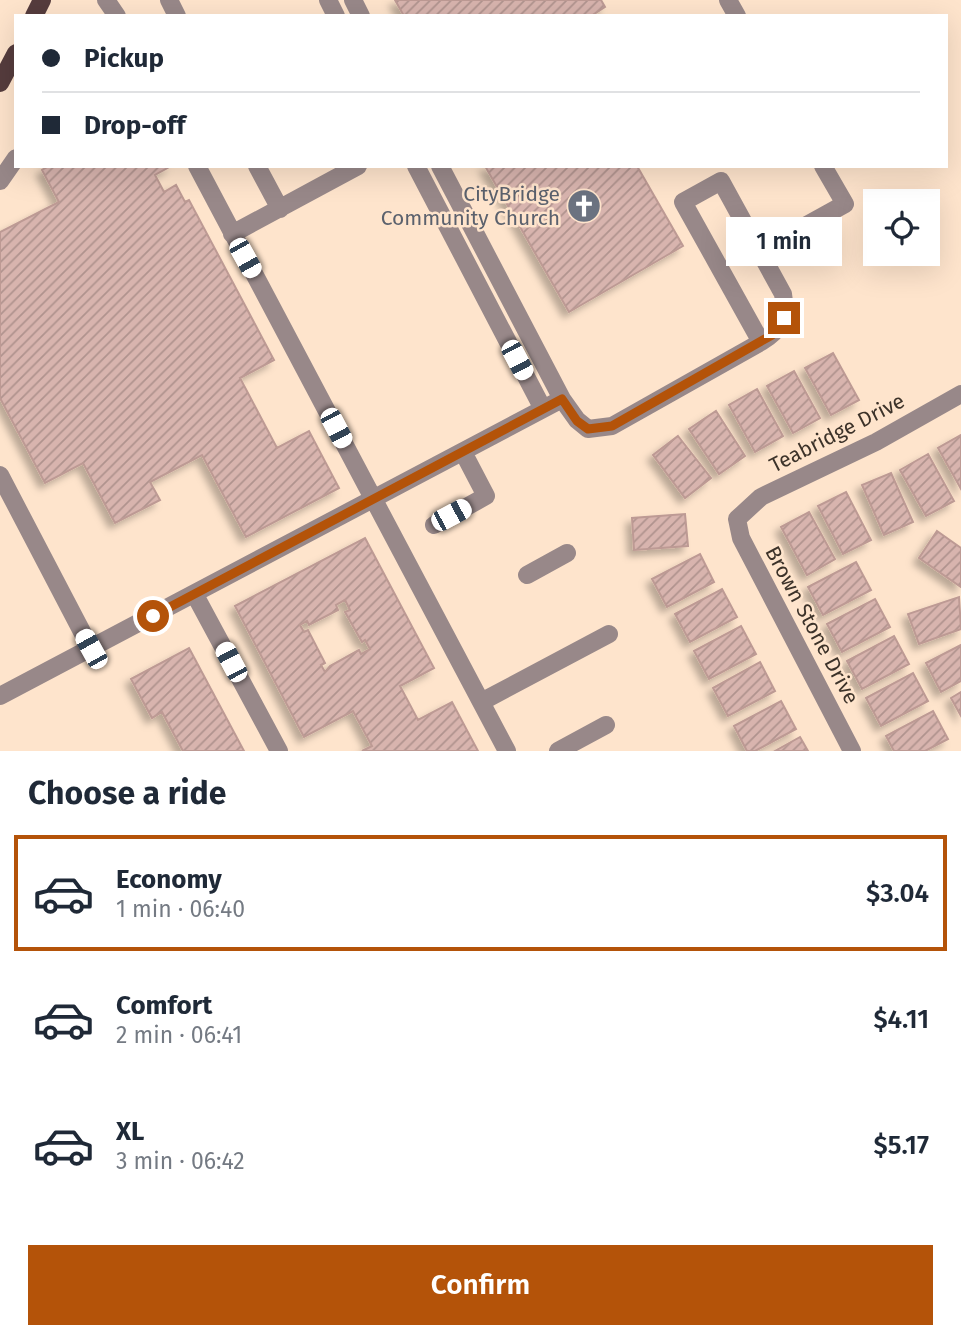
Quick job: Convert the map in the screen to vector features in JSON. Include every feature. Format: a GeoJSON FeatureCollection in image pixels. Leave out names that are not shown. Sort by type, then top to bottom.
{"type":"FeatureCollection","features":[{"type":"Feature","properties":{"kind":"main road"},"geometry":{"type":"LineString","coordinates":[[0,83],[14,57]]}},
{"type":"Feature","properties":{"kind":"street"},"geometry":{"type":"LineString","coordinates":[[0,181],[14,161]]}},
{"type":"Feature","properties":{"kind":"street"},"geometry":{"type":"LineString","coordinates":[[198,168],[507,751]]}},
{"type":"Feature","properties":{"kind":"street"},"geometry":{"type":"LineString","coordinates":[[258,168],[280,209]]}},
{"type":"Feature","properties":{"kind":"street"},"geometry":{"type":"LineString","coordinates":[[232,234],[354,168]]}},
{"type":"Feature","properties":{"kind":"street"},"geometry":{"type":"LineString","coordinates":[[417,168],[542,409]]}},
{"type":"Feature","properties":{"kind":"street"},"geometry":{"type":"LineString","coordinates":[[441,168],[562,399],[577,421],[588,429],[600,430],[612,426],[761,342],[780,327],[785,307],[783,294],[721,181],[683,202],[761,342]]}},
{"type":"Feature","properties":{"kind":"street"},"geometry":{"type":"LineString","coordinates":[[760,251],[845,204],[824,168]]}},
{"type":"Feature","properties":{"kind":"street","name":"Teabridge Drive"},"geometry":{"type":"LineString","coordinates":[[737,519],[761,497],[876,442],[961,394]]}},
{"type":"Feature","properties":{"kind":"street"},"geometry":{"type":"LineString","coordinates":[[0,696],[562,399]]}},
{"type":"Feature","properties":{"kind":"street"},"geometry":{"type":"LineString","coordinates":[[433,525],[486,496],[463,452]]}},
{"type":"Feature","properties":{"kind":"street"},"geometry":{"type":"LineString","coordinates":[[0,475],[91,649]]}},
{"type":"Feature","properties":{"kind":"street","name":"Brown Stone Drive"},"geometry":{"type":"LineString","coordinates":[[737,519],[741,538],[852,751]]}},
{"type":"Feature","properties":{"kind":"street"},"geometry":{"type":"LineString","coordinates":[[527,575],[567,553]]}},
{"type":"Feature","properties":{"kind":"street"},"geometry":{"type":"LineString","coordinates":[[195,595],[279,751]]}},
{"type":"Feature","properties":{"kind":"street"},"geometry":{"type":"LineString","coordinates":[[481,702],[609,634]]}},
{"type":"Feature","properties":{"kind":"street"},"geometry":{"type":"LineString","coordinates":[[558,751],[606,725]]}},
{"type":"Feature","properties":{"kind":"building"},"geometry":{"type":"Polygon","coordinates":[[[395,0],[601,0],[605,7],[594,14],[403,14],[395,0]]]}},
{"type":"Feature","properties":{"kind":"building"},"geometry":{"type":"Polygon","coordinates":[[[167,168],[155,175],[164,192],[176,185],[185,202],[189,200],[274,360],[240,378],[277,448],[309,431],[339,488],[246,537],[202,455],[150,482],[160,500],[115,523],[83,463],[45,483],[0,398],[0,232],[59,202],[42,170],[167,168]]]}},
{"type":"Feature","properties":{"kind":"building","name":"CityBridge Community Church"},"geometry":{"type":"Polygon","coordinates":[[[486,168],[638,168],[683,246],[569,312],[486,168]]]}},
{"type":"Feature","properties":{"kind":"building"},"geometry":{"type":"Polygon","coordinates":[[[833,353],[859,400],[831,415],[805,368],[833,353]]]}},
{"type":"Feature","properties":{"kind":"building"},"geometry":{"type":"Polygon","coordinates":[[[794,371],[820,418],[793,433],[767,386],[794,371]]]}},
{"type":"Feature","properties":{"kind":"building"},"geometry":{"type":"Polygon","coordinates":[[[757,389],[783,436],[755,452],[729,405],[757,389]]]}},
{"type":"Feature","properties":{"kind":"building"},"geometry":{"type":"Polygon","coordinates":[[[716,411],[745,456],[719,474],[689,429],[716,411]]]}},
{"type":"Feature","properties":{"kind":"building"},"geometry":{"type":"Polygon","coordinates":[[[961,435],[961,489],[938,448],[961,435]]]}},
{"type":"Feature","properties":{"kind":"building"},"geometry":{"type":"Polygon","coordinates":[[[678,436],[711,478],[685,498],[653,455],[678,436]]]}},
{"type":"Feature","properties":{"kind":"building"},"geometry":{"type":"Polygon","coordinates":[[[928,454],[954,501],[926,516],[900,470],[928,454]]]}},
{"type":"Feature","properties":{"kind":"building"},"geometry":{"type":"Polygon","coordinates":[[[891,473],[913,522],[884,535],[862,485],[891,473]]]}},
{"type":"Feature","properties":{"kind":"building"},"geometry":{"type":"Polygon","coordinates":[[[846,492],[871,540],[843,554],[818,506],[846,492]]]}},
{"type":"Feature","properties":{"kind":"building"},"geometry":{"type":"Polygon","coordinates":[[[809,512],[835,559],[807,575],[781,527],[809,512]]]}},
{"type":"Feature","properties":{"kind":"building"},"geometry":{"type":"Polygon","coordinates":[[[685,514],[688,546],[634,550],[632,518],[685,514]]]}},
{"type":"Feature","properties":{"kind":"building"},"geometry":{"type":"Polygon","coordinates":[[[937,531],[961,548],[961,587],[919,558],[937,531]]]}},
{"type":"Feature","properties":{"kind":"building"},"geometry":{"type":"Polygon","coordinates":[[[365,538],[434,668],[400,686],[418,720],[452,702],[478,751],[362,751],[372,746],[353,711],[304,737],[235,606],[365,538]],[[345,600],[336,605],[338,610],[309,625],[307,621],[300,625],[304,632],[308,630],[325,663],[321,665],[325,672],[330,666],[359,650],[361,654],[370,649],[365,640],[362,642],[345,612],[350,610],[345,600]]]}},
{"type":"Feature","properties":{"kind":"building"},"geometry":{"type":"Polygon","coordinates":[[[700,554],[714,582],[667,607],[652,579],[700,554]]]}},
{"type":"Feature","properties":{"kind":"building"},"geometry":{"type":"Polygon","coordinates":[[[856,562],[871,590],[823,615],[808,587],[856,562]]]}},
{"type":"Feature","properties":{"kind":"building"},"geometry":{"type":"Polygon","coordinates":[[[722,589],[737,617],[690,642],[675,614],[722,589]]]}},
{"type":"Feature","properties":{"kind":"building"},"geometry":{"type":"Polygon","coordinates":[[[959,597],[961,629],[919,644],[908,614],[959,597]]]}},
{"type":"Feature","properties":{"kind":"building"},"geometry":{"type":"Polygon","coordinates":[[[875,599],[890,627],[842,652],[827,624],[875,599]]]}},
{"type":"Feature","properties":{"kind":"building"},"geometry":{"type":"Polygon","coordinates":[[[741,626],[756,654],[709,679],[694,651],[741,626]]]}},
{"type":"Feature","properties":{"kind":"building"},"geometry":{"type":"Polygon","coordinates":[[[894,636],[909,664],[862,689],[847,661],[894,636]]]}},
{"type":"Feature","properties":{"kind":"building"},"geometry":{"type":"Polygon","coordinates":[[[961,645],[961,681],[941,692],[926,663],[961,645]]]}},
{"type":"Feature","properties":{"kind":"building"},"geometry":{"type":"Polygon","coordinates":[[[189,648],[244,751],[183,751],[162,712],[152,718],[131,679],[189,648]]]}},
{"type":"Feature","properties":{"kind":"building"},"geometry":{"type":"Polygon","coordinates":[[[760,662],[775,691],[728,716],[713,688],[760,662]]]}},
{"type":"Feature","properties":{"kind":"building"},"geometry":{"type":"Polygon","coordinates":[[[913,673],[928,701],[881,726],[866,698],[913,673]]]}},
{"type":"Feature","properties":{"kind":"building"},"geometry":{"type":"Polygon","coordinates":[[[961,692],[961,716],[951,698],[961,692]]]}},
{"type":"Feature","properties":{"kind":"building"},"geometry":{"type":"Polygon","coordinates":[[[781,701],[796,729],[755,751],[747,751],[734,726],[781,701]]]}},
{"type":"Feature","properties":{"kind":"building"},"geometry":{"type":"Polygon","coordinates":[[[933,711],[948,739],[925,751],[894,751],[886,736],[933,711]]]}},
{"type":"Feature","properties":{"kind":"building"},"geometry":{"type":"Polygon","coordinates":[[[800,737],[808,751],[775,751],[800,737]]]}},
{"type":"Feature","properties":{"kind":"place","name":"CityBridge Community Church"},"geometry":{"type":"Point","coordinates":[584,206]}},
{"type":"Feature","properties":{"kind":"route"},"geometry":{"type":"LineString","coordinates":[[153,616],[562,399],[577,421],[588,429],[600,430],[612,426],[761,342],[780,327],[784,318]]}}]}
